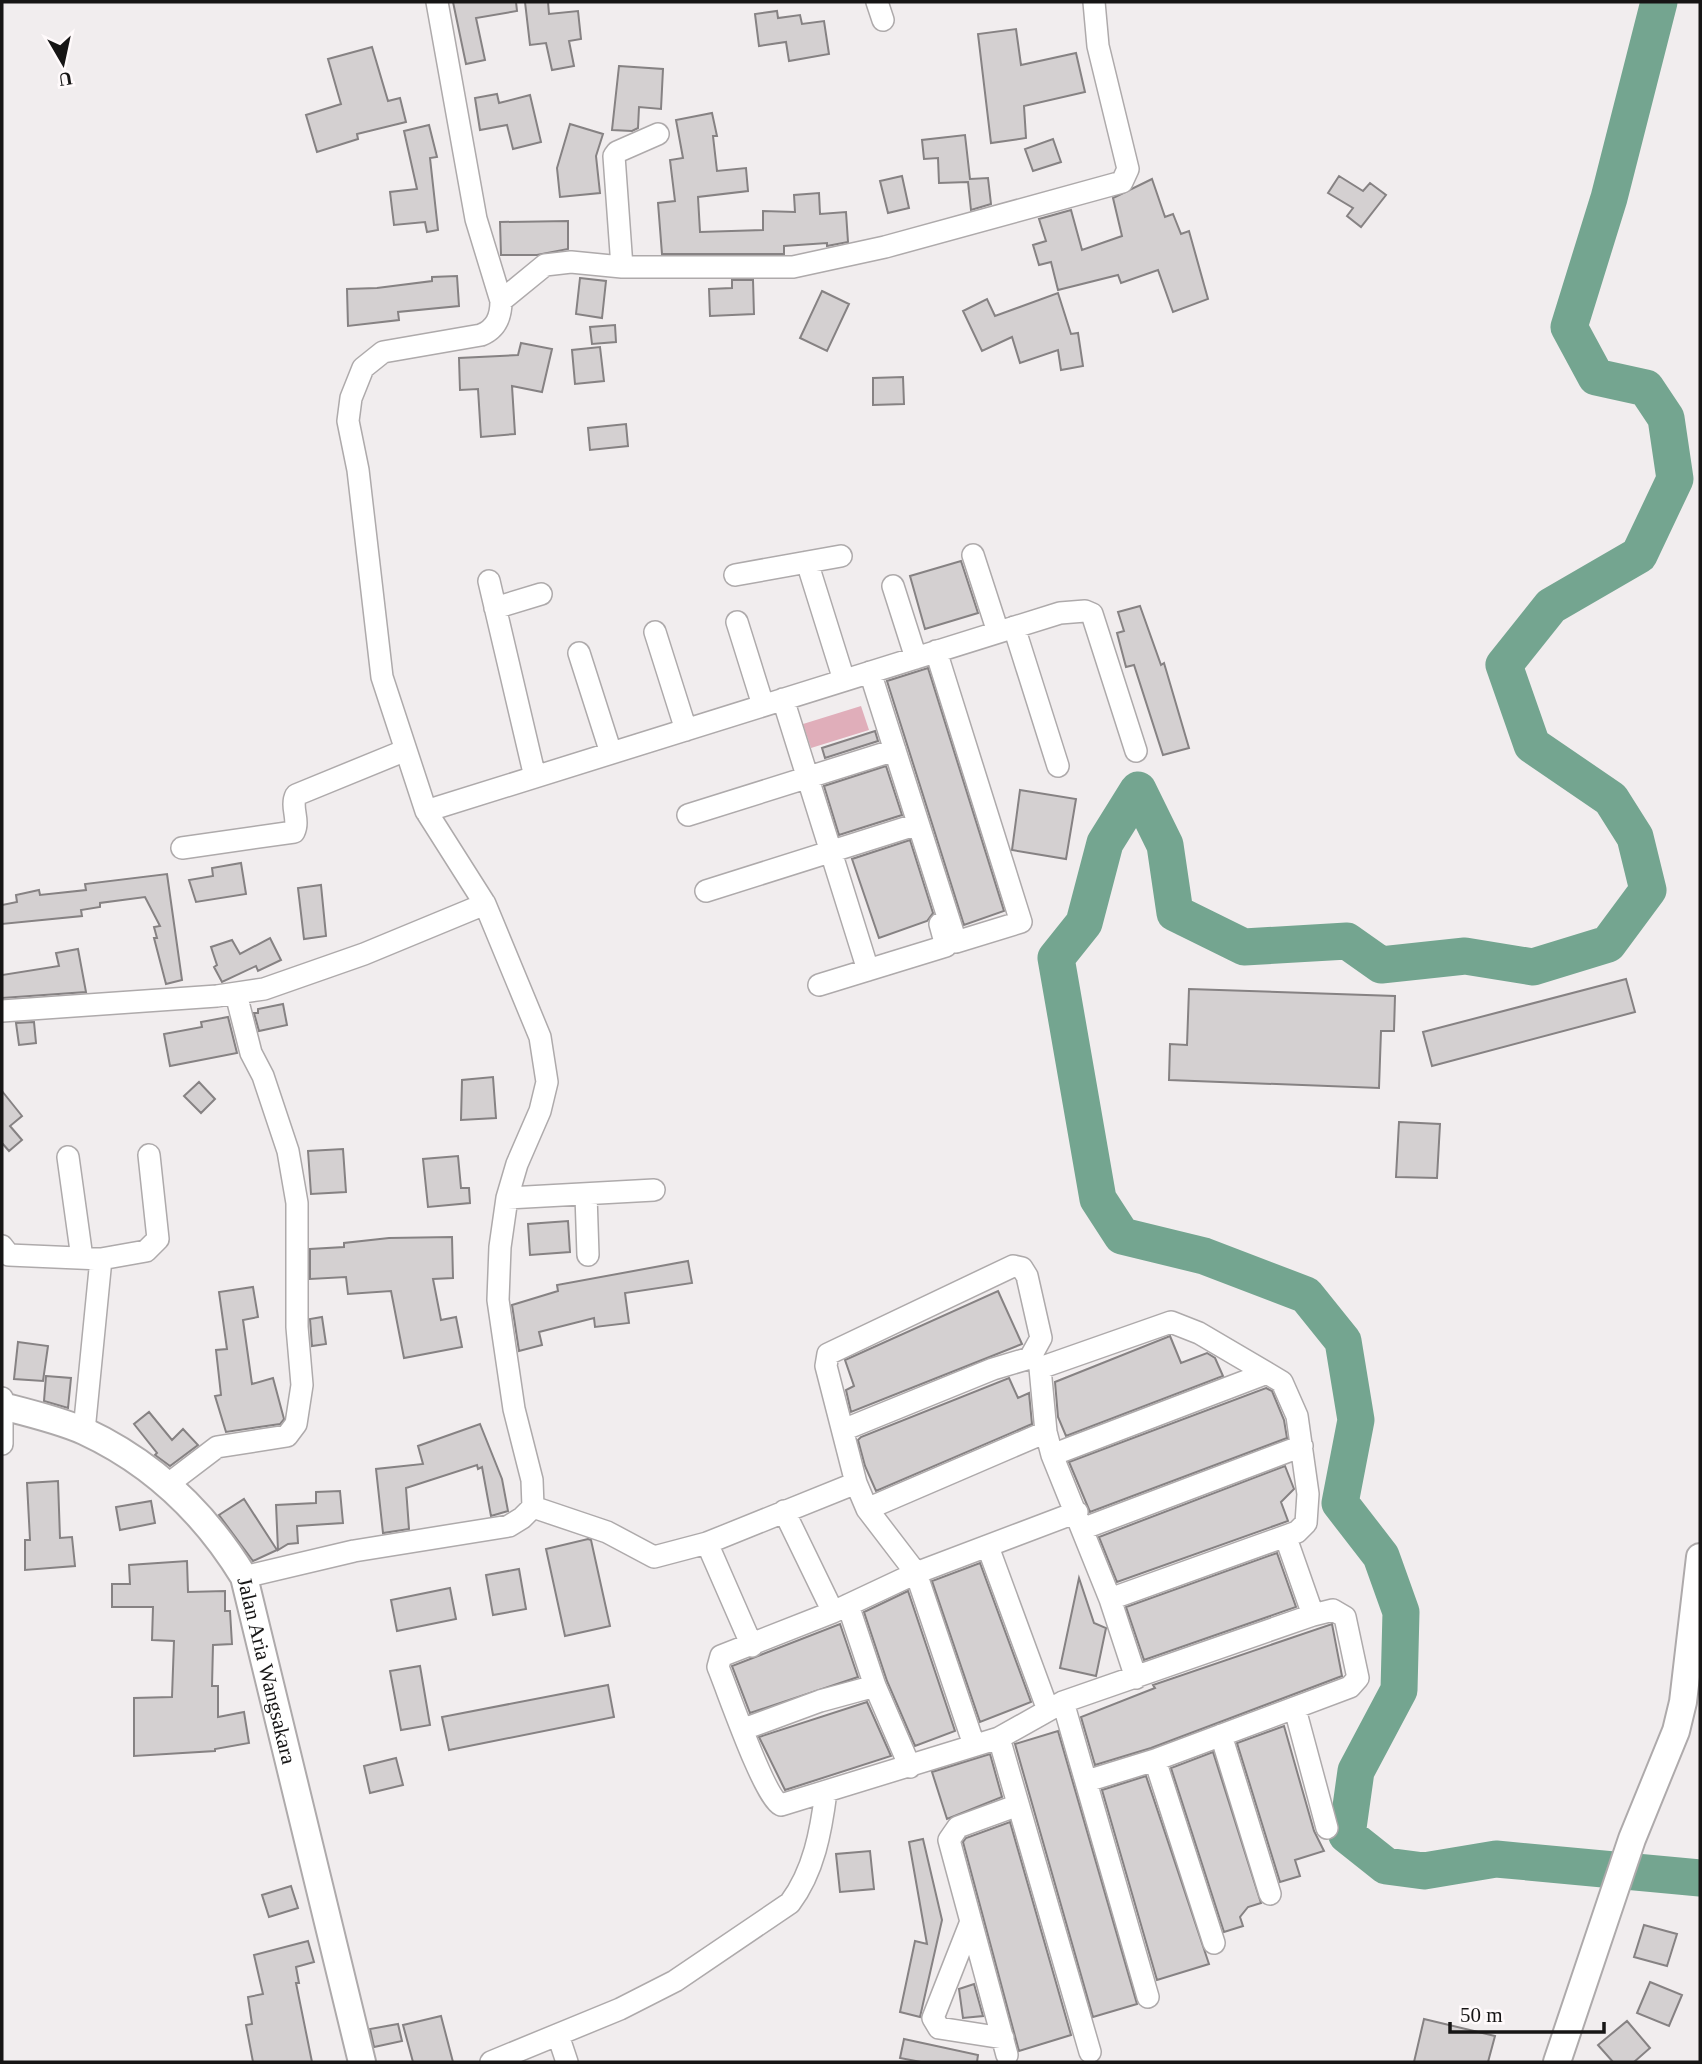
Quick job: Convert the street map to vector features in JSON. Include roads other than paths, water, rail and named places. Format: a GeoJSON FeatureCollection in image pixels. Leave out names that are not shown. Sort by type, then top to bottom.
{"type":"FeatureCollection","features":[{"type":"Feature","properties":{"kind":"street"},"geometry":{"type":"LineString","coordinates":[[244,1577],[354,1551],[509,1526],[533,1507],[531,1480],[514,1409],[498,1300],[500,1247],[508,1198],[517,1164],[540,1111],[547,1082],[540,1037],[485,904],[426,811],[382,677],[358,470],[348,421],[351,398],[363,368],[383,352],[481,335],[492,330],[501,312],[501,301],[476,219],[437,2]]}},
{"type":"Feature","properties":{"kind":"street"},"geometry":{"type":"LineString","coordinates":[[501,301],[545,265],[571,262],[622,267],[793,267],[885,247],[1122,182],[1128,169],[1098,46],[1094,2]]}},
{"type":"Feature","properties":{"kind":"street"},"geometry":{"type":"LineString","coordinates":[[622,267],[614,156],[617,152],[658,134]]}},
{"type":"Feature","properties":{"kind":"street"},"geometry":{"type":"LineString","coordinates":[[974,555],[1058,766]]}},
{"type":"Feature","properties":{"kind":"street"},"geometry":{"type":"LineString","coordinates":[[735,575],[841,556]]}},
{"type":"Feature","properties":{"kind":"street"},"geometry":{"type":"LineString","coordinates":[[807,562],[890,752],[956,942],[1021,922],[926,654],[893,586]]}},
{"type":"Feature","properties":{"kind":"street"},"geometry":{"type":"LineString","coordinates":[[489,581],[535,777]]}},
{"type":"Feature","properties":{"kind":"street"},"geometry":{"type":"LineString","coordinates":[[495,608],[541,594]]}},
{"type":"Feature","properties":{"kind":"street"},"geometry":{"type":"LineString","coordinates":[[426,811],[1060,612],[1085,611],[1092,614],[1136,751]]}},
{"type":"Feature","properties":{"kind":"street"},"geometry":{"type":"LineString","coordinates":[[737,622],[808,778],[869,970]]}},
{"type":"Feature","properties":{"kind":"street"},"geometry":{"type":"LineString","coordinates":[[655,632],[686,730]]}},
{"type":"Feature","properties":{"kind":"street"},"geometry":{"type":"LineString","coordinates":[[579,653],[611,753]]}},
{"type":"Feature","properties":{"kind":"street"},"geometry":{"type":"LineString","coordinates":[[182,848],[291,833],[296,830],[293,803],[296,795],[406,750]]}},
{"type":"Feature","properties":{"kind":"street"},"geometry":{"type":"LineString","coordinates":[[688,815],[890,752]]}},
{"type":"Feature","properties":{"kind":"street"},"geometry":{"type":"LineString","coordinates":[[706,891],[914,826]]}},
{"type":"Feature","properties":{"kind":"street"},"geometry":{"type":"LineString","coordinates":[[819,985],[946,946],[914,826]]}},
{"type":"Feature","properties":{"kind":"street"},"geometry":{"type":"LineString","coordinates":[[2,1011],[236,994],[264,989],[364,954],[485,904]]}},
{"type":"Feature","properties":{"kind":"street"},"geometry":{"type":"LineString","coordinates":[[167,1485],[217,1447],[288,1436],[296,1424],[301,1395],[297,1327],[297,1203],[288,1151],[263,1076],[251,1053],[236,994]]}},
{"type":"Feature","properties":{"kind":"street"},"geometry":{"type":"LineString","coordinates":[[2,1246],[9,1255],[91,1259],[146,1251],[158,1239],[149,1155]]}},
{"type":"Feature","properties":{"kind":"street"},"geometry":{"type":"LineString","coordinates":[[68,1157],[91,1259],[84,1431]]}},
{"type":"Feature","properties":{"kind":"street"},"geometry":{"type":"LineString","coordinates":[[508,1198],[654,1190]]}},
{"type":"Feature","properties":{"kind":"street"},"geometry":{"type":"LineString","coordinates":[[586,1195],[588,1255]]}},
{"type":"Feature","properties":{"kind":"street"},"geometry":{"type":"LineString","coordinates":[[974,1745],[916,1573],[867,1509],[856,1483],[826,1366],[828,1354],[1013,1266],[1022,1268],[1027,1276],[1041,1338],[1035,1363],[1052,1455],[1110,1599],[1136,1678]]}},
{"type":"Feature","properties":{"kind":"street"},"geometry":{"type":"LineString","coordinates":[[843,1430],[993,1368],[1035,1363],[1171,1322],[1199,1332],[1282,1382],[1297,1416],[1308,1494],[1306,1523],[1286,1538],[1110,1599]]}},
{"type":"Feature","properties":{"kind":"street"},"geometry":{"type":"LineString","coordinates":[[1052,1455],[1267,1373]]}},
{"type":"Feature","properties":{"kind":"street"},"geometry":{"type":"LineString","coordinates":[[2,1403],[2,1444]]}},
{"type":"Feature","properties":{"kind":"street","name":"Jalan Aria Wangsakara"},"geometry":{"type":"LineString","coordinates":[[2,1403],[84,1431],[167,1485],[203,1518],[244,1577],[362,2062]]}},
{"type":"Feature","properties":{"kind":"street"},"geometry":{"type":"LineString","coordinates":[[867,1509],[1046,1432]]}},
{"type":"Feature","properties":{"kind":"street"},"geometry":{"type":"LineString","coordinates":[[1087,1781],[1155,1760],[1350,1687],[1358,1678],[1345,1617],[1339,1611],[1313,1615],[1056,1706],[999,1738],[909,1768],[781,1805],[773,1801],[756,1765],[718,1667],[719,1660],[721,1656],[840,1609],[916,1573],[988,1547],[1080,1521],[1302,1446]]}},
{"type":"Feature","properties":{"kind":"street"},"geometry":{"type":"LineString","coordinates":[[533,1507],[607,1532],[648,1556],[707,1543],[856,1483]]}},
{"type":"Feature","properties":{"kind":"street"},"geometry":{"type":"LineString","coordinates":[[785,1511],[840,1609],[909,1768]]}},
{"type":"Feature","properties":{"kind":"street"},"geometry":{"type":"LineString","coordinates":[[1286,1538],[1313,1615]]}},
{"type":"Feature","properties":{"kind":"street"},"geometry":{"type":"LineString","coordinates":[[707,1543],[752,1646]]}},
{"type":"Feature","properties":{"kind":"street"},"geometry":{"type":"LineString","coordinates":[[988,1547],[1087,1781],[1148,1997]]}},
{"type":"Feature","properties":{"kind":"street"},"geometry":{"type":"LineString","coordinates":[[1557,2062],[1632,1839],[1681,1712],[1700,1557]]}},
{"type":"Feature","properties":{"kind":"street"},"geometry":{"type":"LineString","coordinates":[[744,1729],[820,1701],[875,1686]]}},
{"type":"Feature","properties":{"kind":"street"},"geometry":{"type":"LineString","coordinates":[[1295,1709],[1327,1828]]}},
{"type":"Feature","properties":{"kind":"street"},"geometry":{"type":"LineString","coordinates":[[1221,1735],[1270,1894]]}},
{"type":"Feature","properties":{"kind":"street"},"geometry":{"type":"LineString","coordinates":[[999,1738],[1090,2052]]}},
{"type":"Feature","properties":{"kind":"street"},"geometry":{"type":"LineString","coordinates":[[1155,1760],[1214,1942]]}},
{"type":"Feature","properties":{"kind":"street"},"geometry":{"type":"LineString","coordinates":[[491,2062],[558,2035],[675,1980],[790,1903],[802,1887],[811,1863],[827,1792]]}},
{"type":"Feature","properties":{"kind":"street"},"geometry":{"type":"LineString","coordinates":[[970,1924],[933,2018],[939,2028],[1005,2047],[949,1840],[958,1827],[1018,1805]]}},
{"type":"Feature","properties":{"kind":"street"},"geometry":{"type":"LineString","coordinates":[[558,2035],[566,2062]]}},
{"type":"Feature","properties":{"kind":"waterway"},"geometry":{"type":"LineString","coordinates":[[1659,2],[1609,198],[1569,327],[1596,377],[1646,388],[1666,418],[1675,479],[1639,555],[1551,606],[1504,665],[1532,745],[1611,799],[1635,837],[1648,890],[1608,944],[1533,967],[1465,956],[1381,965],[1347,941],[1244,947],[1175,913],[1165,845],[1138,790],[1105,843],[1084,923],[1056,958],[1098,1199],[1122,1236],[1204,1256],[1306,1295],[1343,1341],[1356,1420],[1340,1503],[1381,1556],[1401,1612],[1399,1690],[1356,1771],[1347,1835],[1386,1866],[1424,1871],[1496,1859],[1700,1878]]}}]}
